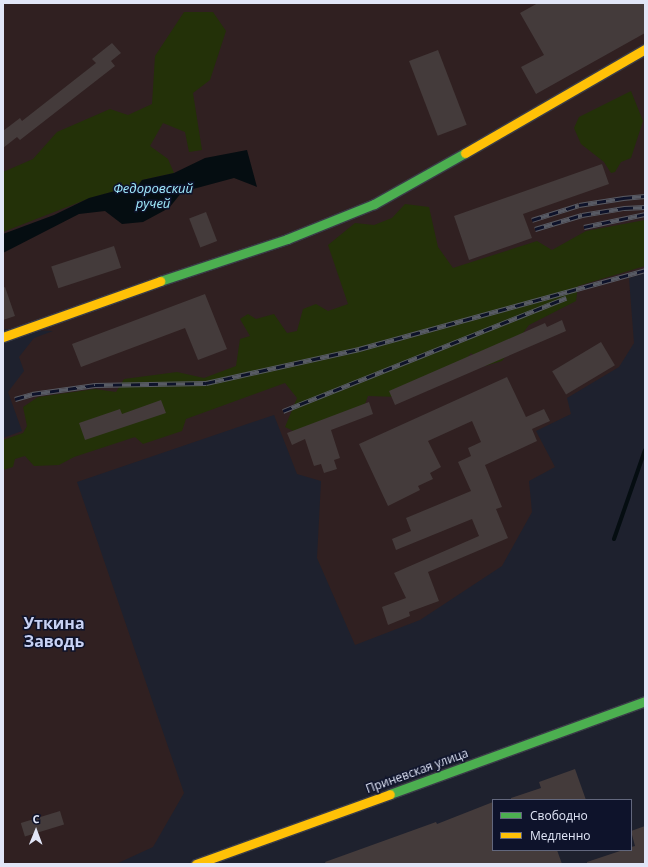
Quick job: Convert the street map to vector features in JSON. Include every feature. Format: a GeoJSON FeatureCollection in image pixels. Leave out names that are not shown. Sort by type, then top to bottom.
{"type":"FeatureCollection","features":[{"type":"Feature","properties":{"kind":"street"},"geometry":{"type":"LineString","coordinates":[[3,337],[158,282],[288,239],[374,204],[437,170],[645,48]]}},
{"type":"Feature","properties":{"kind":"street","name":"Приневская улица"},"geometry":{"type":"LineString","coordinates":[[196,864],[645,701]]}},
{"type":"Feature","properties":{"kind":"shaded area"},"geometry":{"type":"Polygon","coordinates":[[[3,3],[645,3],[645,273],[629,278],[634,343],[619,367],[567,398],[571,414],[536,431],[555,467],[529,481],[532,512],[502,566],[420,620],[355,645],[317,558],[321,481],[297,474],[274,415],[77,482],[184,793],[153,847],[116,864],[3,864],[3,438],[22,431],[8,392],[24,371],[19,357],[34,338],[53,331],[3,329],[3,3]]]}},
{"type":"Feature","properties":{"kind":"green space"},"geometry":{"type":"Polygon","coordinates":[[[184,12],[213,12],[226,31],[210,80],[193,93],[202,150],[189,152],[185,132],[163,123],[150,146],[168,159],[174,173],[142,180],[133,192],[115,191],[90,198],[3,232],[3,172],[33,159],[57,132],[110,109],[128,115],[152,104],[155,56],[184,12]]]}},
{"type":"Feature","properties":{"kind":"green space"},"geometry":{"type":"Polygon","coordinates":[[[631,91],[643,121],[631,158],[621,162],[615,172],[611,173],[604,162],[581,144],[574,128],[579,117],[631,91]]]}},
{"type":"Feature","properties":{"kind":"green space"},"geometry":{"type":"Polygon","coordinates":[[[405,204],[429,207],[438,247],[453,268],[537,241],[552,250],[586,231],[645,220],[645,266],[578,286],[576,301],[529,325],[502,361],[485,366],[471,353],[460,368],[399,397],[368,396],[364,407],[308,438],[285,427],[297,398],[285,383],[186,419],[182,431],[143,444],[135,437],[74,457],[59,465],[34,466],[25,456],[15,459],[13,467],[3,470],[3,440],[23,433],[27,426],[23,407],[38,397],[95,389],[116,392],[124,379],[177,372],[204,378],[236,366],[240,339],[250,336],[240,319],[248,314],[256,319],[274,314],[287,333],[297,331],[303,309],[316,304],[328,311],[348,304],[328,245],[355,223],[374,225],[392,218],[405,204]]]}},
{"type":"Feature","properties":{"kind":"water","name":"Федоровский ручей"},"geometry":{"type":"Polygon","coordinates":[[[247,150],[257,187],[234,178],[182,192],[169,208],[143,222],[122,224],[105,211],[79,214],[3,253],[3,234],[54,215],[89,198],[115,191],[133,192],[142,180],[174,173],[205,158],[247,150]]]}},
{"type":"Feature","properties":{"kind":"building"},"geometry":{"type":"Polygon","coordinates":[[[538,3],[645,3],[645,33],[536,94],[521,67],[544,55],[520,13],[538,3]]]}},
{"type":"Feature","properties":{"kind":"building"},"geometry":{"type":"Polygon","coordinates":[[[112,43],[121,53],[111,61],[115,66],[20,140],[17,137],[3,148],[3,131],[20,118],[22,121],[96,63],[92,59],[112,43]]]}},
{"type":"Feature","properties":{"kind":"building"},"geometry":{"type":"Polygon","coordinates":[[[438,50],[467,125],[438,136],[409,61],[438,50]]]}},
{"type":"Feature","properties":{"kind":"building"},"geometry":{"type":"Polygon","coordinates":[[[602,164],[609,184],[523,214],[532,238],[469,260],[454,216],[602,164]]]}},
{"type":"Feature","properties":{"kind":"building"},"geometry":{"type":"Polygon","coordinates":[[[206,212],[217,241],[200,247],[189,218],[206,212]]]}},
{"type":"Feature","properties":{"kind":"building"},"geometry":{"type":"Polygon","coordinates":[[[114,246],[121,268],[58,288],[51,266],[114,246]]]}},
{"type":"Feature","properties":{"kind":"building"},"geometry":{"type":"Polygon","coordinates":[[[5,287],[15,316],[3,320],[3,288],[5,287]]]}},
{"type":"Feature","properties":{"kind":"building"},"geometry":{"type":"Polygon","coordinates":[[[205,294],[227,349],[198,360],[185,328],[81,367],[72,344],[205,294]]]}},
{"type":"Feature","properties":{"kind":"building"},"geometry":{"type":"Polygon","coordinates":[[[562,320],[566,331],[395,405],[389,391],[545,323],[547,327],[562,320]]]}},
{"type":"Feature","properties":{"kind":"building"},"geometry":{"type":"Polygon","coordinates":[[[601,342],[615,365],[566,395],[552,371],[601,342]]]}},
{"type":"Feature","properties":{"kind":"building"},"geometry":{"type":"Polygon","coordinates":[[[507,377],[526,417],[544,409],[550,421],[532,429],[537,441],[485,465],[502,507],[496,509],[508,538],[428,572],[439,601],[409,612],[410,616],[388,625],[382,607],[406,598],[394,573],[479,536],[472,519],[396,550],[392,539],[411,531],[406,518],[471,491],[458,462],[471,456],[468,448],[481,442],[472,421],[428,441],[441,467],[430,473],[433,479],[418,486],[420,490],[388,506],[359,444],[507,377]]]}},
{"type":"Feature","properties":{"kind":"building"},"geometry":{"type":"Polygon","coordinates":[[[161,400],[166,413],[85,440],[79,423],[120,409],[122,414],[161,400]]]}},
{"type":"Feature","properties":{"kind":"building"},"geometry":{"type":"Polygon","coordinates":[[[369,402],[373,414],[331,430],[340,458],[334,460],[337,469],[324,473],[321,464],[314,466],[305,439],[292,445],[287,433],[369,402]]]}},
{"type":"Feature","properties":{"kind":"building"},"geometry":{"type":"Polygon","coordinates":[[[575,769],[586,799],[511,799],[541,788],[539,782],[575,769]]]}},
{"type":"Feature","properties":{"kind":"building"},"geometry":{"type":"Polygon","coordinates":[[[492,802],[492,851],[557,851],[562,864],[326,864],[325,862],[436,822],[437,824],[492,802]]]}},
{"type":"Feature","properties":{"kind":"building"},"geometry":{"type":"Polygon","coordinates":[[[60,811],[64,824],[25,836],[21,823],[60,811]]]}},
{"type":"Feature","properties":{"kind":"building"},"geometry":{"type":"Polygon","coordinates":[[[645,826],[645,864],[587,864],[587,862],[620,851],[632,851],[632,847],[635,846],[632,831],[645,826]]]}},
{"type":"Feature","properties":{"kind":"waterway"},"geometry":{"type":"LineString","coordinates":[[614,539],[645,450]]}},
{"type":"Feature","properties":{"kind":"railway"},"geometry":{"type":"LineString","coordinates":[[532,220],[579,205],[645,196]]}},
{"type":"Feature","properties":{"kind":"railway"},"geometry":{"type":"LineString","coordinates":[[535,229],[582,215],[624,208],[645,207]]}},
{"type":"Feature","properties":{"kind":"railway"},"geometry":{"type":"LineString","coordinates":[[584,227],[645,214]]}},
{"type":"Feature","properties":{"kind":"railway"},"geometry":{"type":"LineString","coordinates":[[15,399],[32,394],[95,385],[206,383],[359,349],[645,270]]}},
{"type":"Feature","properties":{"kind":"railway"},"geometry":{"type":"LineString","coordinates":[[283,411],[566,298]]}},
{"type":"Feature","properties":{"kind":"traffic: fast"},"geometry":{"type":"LineString","coordinates":[[160,281],[287,239],[374,204],[465,153]]}},
{"type":"Feature","properties":{"kind":"traffic: fast"},"geometry":{"type":"LineString","coordinates":[[390,794],[645,701]]}},
{"type":"Feature","properties":{"kind":"traffic: slow"},"geometry":{"type":"LineString","coordinates":[[465,153],[645,49]]}},
{"type":"Feature","properties":{"kind":"traffic: slow"},"geometry":{"type":"LineString","coordinates":[[3,337],[160,281]]}},
{"type":"Feature","properties":{"kind":"traffic: slow"},"geometry":{"type":"LineString","coordinates":[[196,864],[390,794]]}},
{"type":"Feature","properties":{"kind":"district","name":"Уткина Заводь"},"geometry":{"type":"Point","coordinates":[54,632]}}]}
